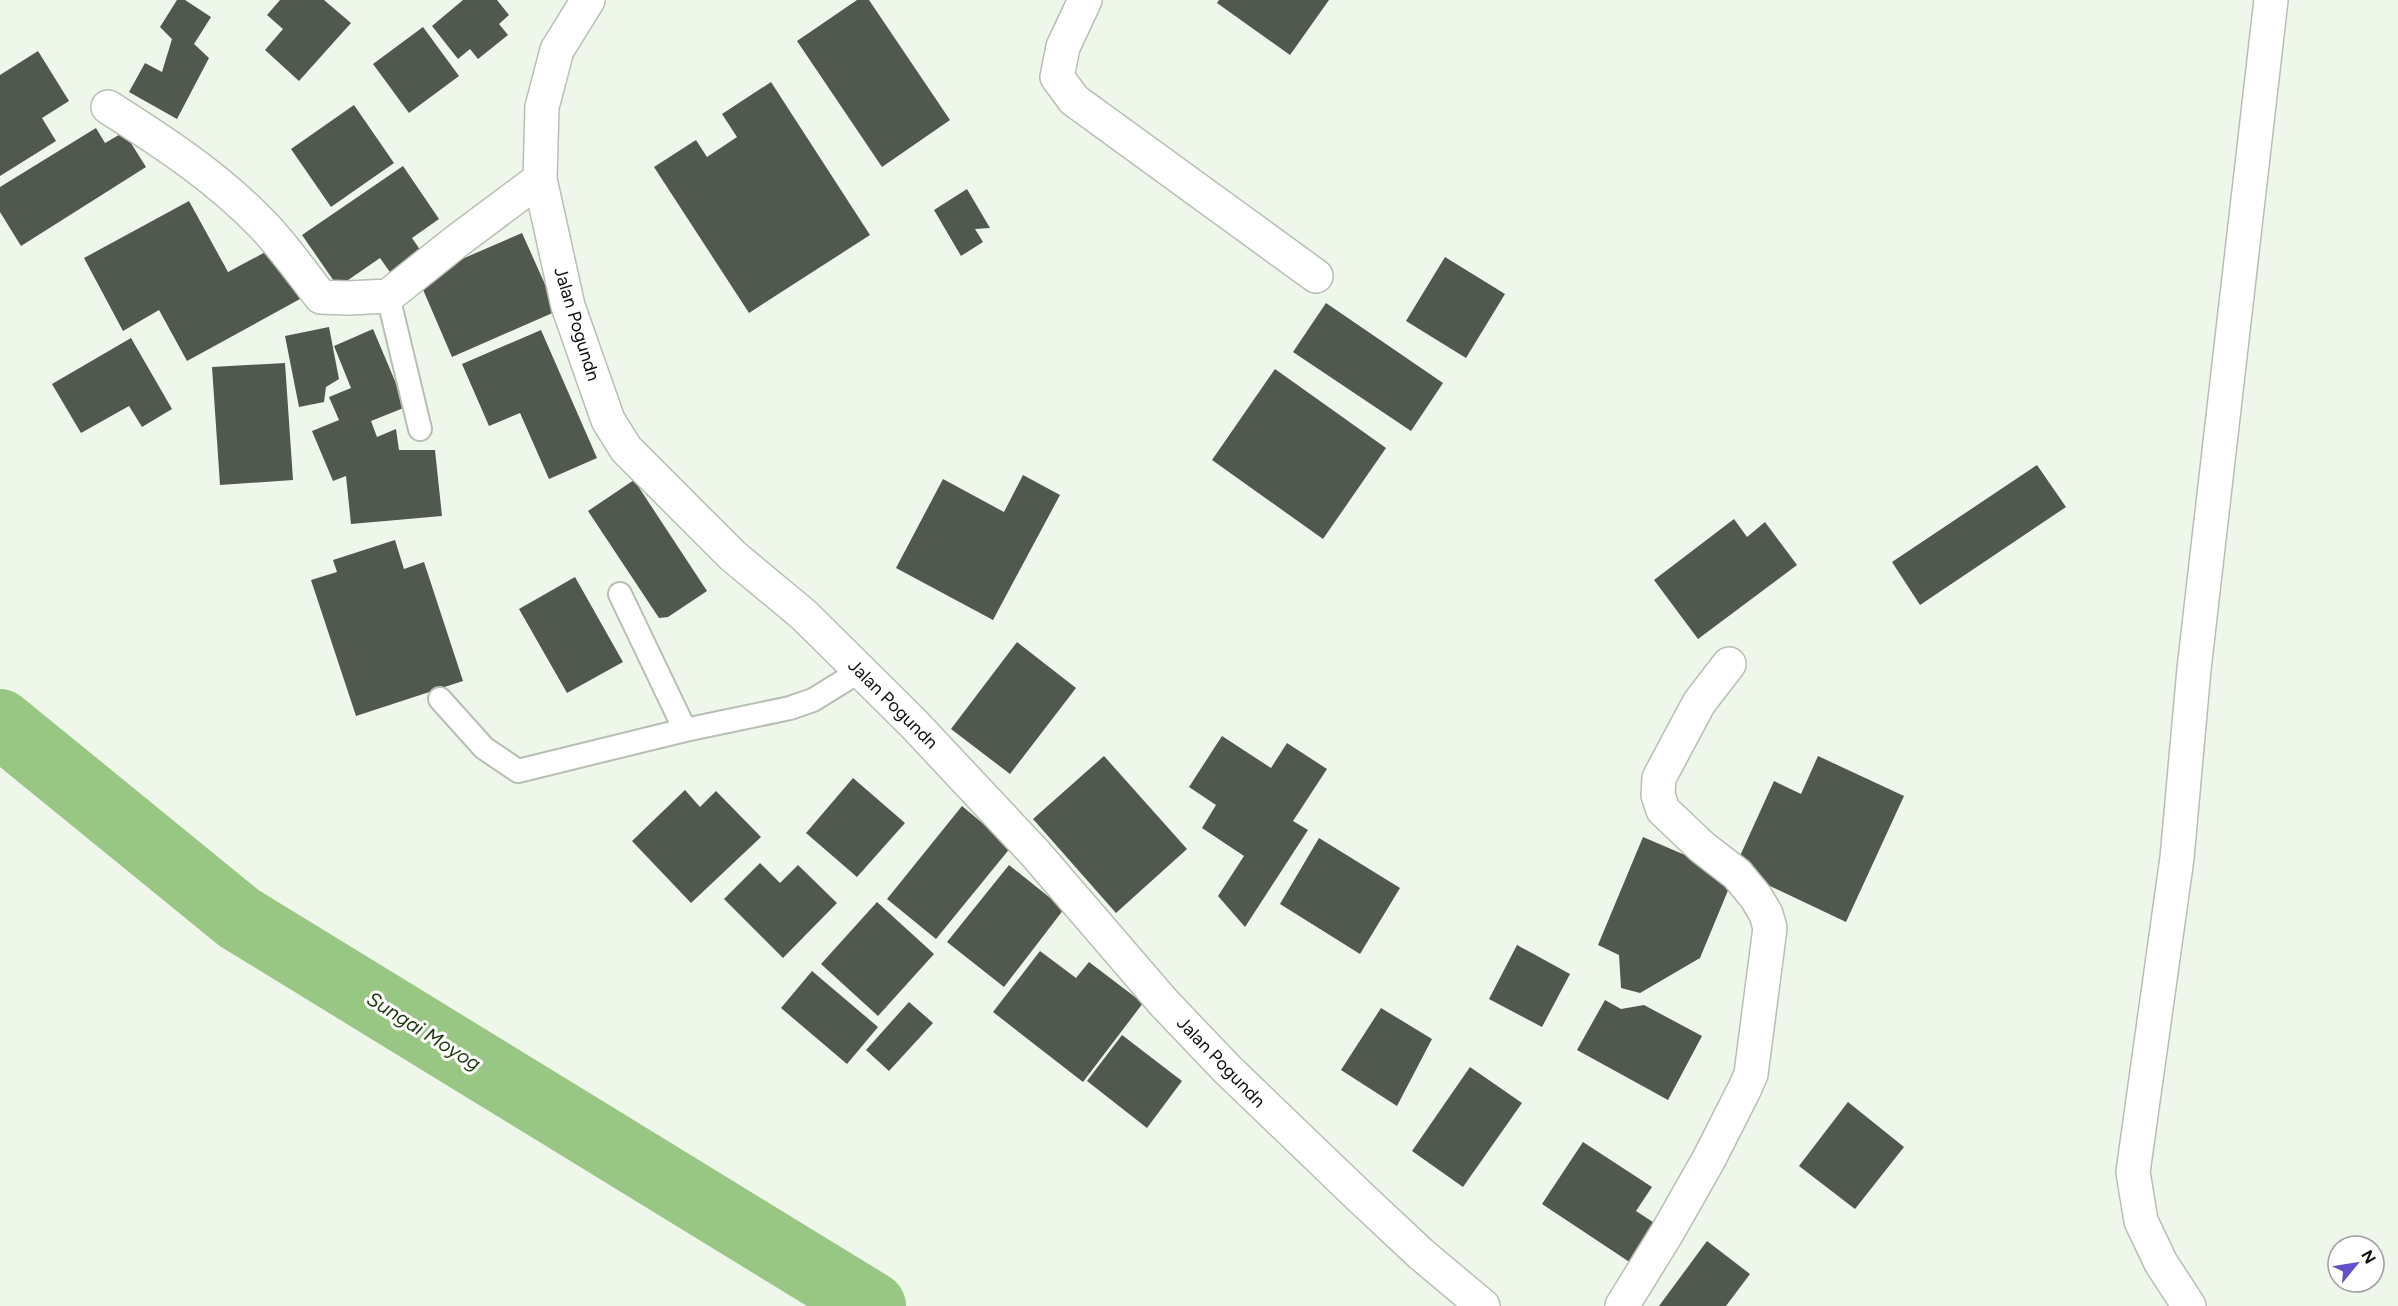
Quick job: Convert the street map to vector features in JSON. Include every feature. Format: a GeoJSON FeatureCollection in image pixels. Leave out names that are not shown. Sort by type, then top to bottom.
{"type":"FeatureCollection","features":[{"type":"Feature","properties":{"kind":"street"},"geometry":{"type":"LineString","coordinates":[[1085,0],[1063,48],[1057,77],[1074,100],[1316,276]]}},
{"type":"Feature","properties":{"kind":"street"},"geometry":{"type":"LineString","coordinates":[[2189,1306],[2161,1263],[2141,1221],[2133,1172],[2177,858],[2194,669],[2271,0]]}},
{"type":"Feature","properties":{"kind":"street","name":"Jalan Pogundn"},"geometry":{"type":"LineString","coordinates":[[582,2],[557,50],[542,107],[540,179],[568,306],[608,420],[626,449],[733,556],[804,615],[914,724],[1035,853],[1164,1004],[1227,1069],[1421,1254],[1483,1306]]}},
{"type":"Feature","properties":{"kind":"street"},"geometry":{"type":"LineString","coordinates":[[108,107],[177,151],[224,188],[264,226],[321,297],[388,296],[457,240],[540,179]]}},
{"type":"Feature","properties":{"kind":"street"},"geometry":{"type":"LineString","coordinates":[[1622,1306],[1709,1159],[1751,1074],[1770,928],[1766,914],[1756,897],[1737,874],[1702,847],[1663,810],[1658,795],[1659,778],[1699,703],[1729,664]]}},
{"type":"Feature","properties":{"kind":"lane"},"geometry":{"type":"LineString","coordinates":[[388,296],[420,429]]}},
{"type":"Feature","properties":{"kind":"lane"},"geometry":{"type":"LineString","coordinates":[[620,594],[685,730]]}},
{"type":"Feature","properties":{"kind":"lane"},"geometry":{"type":"LineString","coordinates":[[440,699],[484,748],[518,771],[685,730],[779,711],[813,700],[860,671]]}},
{"type":"Feature","properties":{"kind":"building"},"geometry":{"type":"Polygon","coordinates":[[[177,0],[185,0],[211,17],[194,44],[209,58],[177,119],[129,92],[145,63],[162,72],[172,39],[160,27],[177,0]]]}},
{"type":"Feature","properties":{"kind":"building"},"geometry":{"type":"Polygon","coordinates":[[[280,0],[324,0],[351,23],[299,81],[265,50],[283,29],[267,15],[280,0]]]}},
{"type":"Feature","properties":{"kind":"building"},"geometry":{"type":"Polygon","coordinates":[[[463,0],[497,0],[509,15],[499,24],[508,35],[478,59],[470,49],[458,59],[432,26],[463,0]]]}},
{"type":"Feature","properties":{"kind":"building"},"geometry":{"type":"Polygon","coordinates":[[[857,0],[869,0],[950,120],[882,167],[797,41],[857,0]]]}},
{"type":"Feature","properties":{"kind":"building"},"geometry":{"type":"Polygon","coordinates":[[[1219,0],[1329,0],[1290,55],[1217,3],[1219,0]]]}},
{"type":"Feature","properties":{"kind":"building"},"geometry":{"type":"Polygon","coordinates":[[[423,27],[459,76],[409,113],[373,64],[423,27]]]}},
{"type":"Feature","properties":{"kind":"building"},"geometry":{"type":"Polygon","coordinates":[[[38,51],[69,101],[42,118],[56,141],[0,176],[0,75],[38,51]]]}},
{"type":"Feature","properties":{"kind":"building"},"geometry":{"type":"Polygon","coordinates":[[[771,82],[870,235],[749,313],[654,167],[696,140],[707,157],[737,137],[722,114],[771,82]]]}},
{"type":"Feature","properties":{"kind":"building"},"geometry":{"type":"Polygon","coordinates":[[[354,105],[394,163],[331,207],[291,149],[354,105]]]}},
{"type":"Feature","properties":{"kind":"building"},"geometry":{"type":"Polygon","coordinates":[[[96,128],[105,143],[124,132],[146,167],[21,246],[0,212],[0,187],[96,128]]]}},
{"type":"Feature","properties":{"kind":"building"},"geometry":{"type":"Polygon","coordinates":[[[403,166],[439,219],[412,238],[423,254],[392,275],[380,258],[338,287],[302,235],[403,166]]]}},
{"type":"Feature","properties":{"kind":"building"},"geometry":{"type":"Polygon","coordinates":[[[967,189],[990,228],[975,229],[983,242],[961,256],[934,210],[967,189]]]}},
{"type":"Feature","properties":{"kind":"building"},"geometry":{"type":"Polygon","coordinates":[[[189,201],[228,272],[273,248],[300,299],[187,361],[159,310],[123,331],[84,258],[189,201]]]}},
{"type":"Feature","properties":{"kind":"building"},"geometry":{"type":"Polygon","coordinates":[[[522,233],[557,311],[452,357],[418,278],[522,233]]]}},
{"type":"Feature","properties":{"kind":"building"},"geometry":{"type":"Polygon","coordinates":[[[1445,257],[1505,294],[1466,358],[1406,321],[1445,257]]]}},
{"type":"Feature","properties":{"kind":"building"},"geometry":{"type":"Polygon","coordinates":[[[1326,303],[1443,383],[1411,431],[1293,352],[1326,303]]]}},
{"type":"Feature","properties":{"kind":"building"},"geometry":{"type":"Polygon","coordinates":[[[329,327],[339,379],[326,387],[324,402],[299,407],[285,336],[329,327]]]}},
{"type":"Feature","properties":{"kind":"building"},"geometry":{"type":"Polygon","coordinates":[[[373,329],[406,407],[371,421],[377,437],[396,429],[399,450],[435,450],[442,516],[351,524],[346,476],[333,481],[312,431],[339,420],[329,397],[351,388],[334,346],[373,329]]]}},
{"type":"Feature","properties":{"kind":"building"},"geometry":{"type":"Polygon","coordinates":[[[541,330],[597,458],[549,479],[520,413],[489,426],[462,364],[541,330]]]}},
{"type":"Feature","properties":{"kind":"building"},"geometry":{"type":"Polygon","coordinates":[[[131,338],[172,409],[142,427],[129,406],[81,433],[52,384],[131,338]]]}},
{"type":"Feature","properties":{"kind":"building"},"geometry":{"type":"Polygon","coordinates":[[[285,363],[293,480],[220,485],[212,367],[285,363]]]}},
{"type":"Feature","properties":{"kind":"building"},"geometry":{"type":"Polygon","coordinates":[[[1275,369],[1386,448],[1323,539],[1212,460],[1275,369]]]}},
{"type":"Feature","properties":{"kind":"building"},"geometry":{"type":"Polygon","coordinates":[[[2037,465],[2066,507],[1920,605],[1892,562],[2037,465]]]}},
{"type":"Feature","properties":{"kind":"building"},"geometry":{"type":"Polygon","coordinates":[[[1023,475],[1060,495],[993,620],[896,568],[943,479],[1004,512],[1023,475]]]}},
{"type":"Feature","properties":{"kind":"building"},"geometry":{"type":"Polygon","coordinates":[[[634,480],[707,591],[668,617],[659,618],[588,511],[634,480]]]}},
{"type":"Feature","properties":{"kind":"building"},"geometry":{"type":"Polygon","coordinates":[[[1734,519],[1747,537],[1765,522],[1797,565],[1698,639],[1654,580],[1734,519]]]}},
{"type":"Feature","properties":{"kind":"building"},"geometry":{"type":"Polygon","coordinates":[[[395,540],[404,569],[424,562],[463,681],[356,716],[311,580],[337,572],[333,560],[395,540]]]}},
{"type":"Feature","properties":{"kind":"building"},"geometry":{"type":"Polygon","coordinates":[[[575,577],[623,662],[567,693],[519,609],[575,577]]]}},
{"type":"Feature","properties":{"kind":"building"},"geometry":{"type":"Polygon","coordinates":[[[1017,642],[1076,688],[1010,774],[951,729],[1017,642]]]}},
{"type":"Feature","properties":{"kind":"building"},"geometry":{"type":"Polygon","coordinates":[[[1222,736],[1271,768],[1287,743],[1327,769],[1293,821],[1308,830],[1245,927],[1218,896],[1244,856],[1202,828],[1216,805],[1189,787],[1222,736]]]}},
{"type":"Feature","properties":{"kind":"building"},"geometry":{"type":"Polygon","coordinates":[[[1104,756],[1187,849],[1116,913],[1033,819],[1104,756]]]}},
{"type":"Feature","properties":{"kind":"building"},"geometry":{"type":"Polygon","coordinates":[[[1818,756],[1904,796],[1846,922],[1734,869],[1774,781],[1801,794],[1818,756]]]}},
{"type":"Feature","properties":{"kind":"building"},"geometry":{"type":"Polygon","coordinates":[[[853,778],[905,823],[857,877],[806,833],[853,778]]]}},
{"type":"Feature","properties":{"kind":"building"},"geometry":{"type":"Polygon","coordinates":[[[685,790],[700,807],[716,791],[761,837],[691,903],[632,841],[685,790]]]}},
{"type":"Feature","properties":{"kind":"building"},"geometry":{"type":"Polygon","coordinates":[[[962,806],[1011,847],[936,939],[887,899],[962,806]]]}},
{"type":"Feature","properties":{"kind":"building"},"geometry":{"type":"Polygon","coordinates":[[[1643,837],[1734,876],[1700,958],[1640,993],[1621,988],[1619,955],[1598,945],[1643,837]]]}},
{"type":"Feature","properties":{"kind":"building"},"geometry":{"type":"Polygon","coordinates":[[[1319,838],[1400,888],[1360,954],[1280,904],[1319,838]]]}},
{"type":"Feature","properties":{"kind":"building"},"geometry":{"type":"Polygon","coordinates":[[[760,863],[780,883],[798,865],[837,903],[783,958],[724,899],[760,863]]]}},
{"type":"Feature","properties":{"kind":"building"},"geometry":{"type":"Polygon","coordinates":[[[1009,865],[1064,909],[1004,987],[947,942],[1009,865]]]}},
{"type":"Feature","properties":{"kind":"building"},"geometry":{"type":"Polygon","coordinates":[[[877,902],[934,954],[878,1016],[821,964],[877,902]]]}},
{"type":"Feature","properties":{"kind":"building"},"geometry":{"type":"Polygon","coordinates":[[[1517,945],[1570,974],[1542,1027],[1489,999],[1517,945]]]}},
{"type":"Feature","properties":{"kind":"building"},"geometry":{"type":"Polygon","coordinates":[[[1040,951],[1076,978],[1089,962],[1143,1003],[1083,1082],[993,1012],[1040,951]]]}},
{"type":"Feature","properties":{"kind":"building"},"geometry":{"type":"Polygon","coordinates":[[[812,971],[878,1027],[847,1064],[781,1008],[812,971]]]}},
{"type":"Feature","properties":{"kind":"building"},"geometry":{"type":"Polygon","coordinates":[[[1605,1000],[1621,1009],[1644,1005],[1702,1036],[1668,1100],[1577,1050],[1605,1000]]]}},
{"type":"Feature","properties":{"kind":"building"},"geometry":{"type":"Polygon","coordinates":[[[909,1002],[933,1023],[889,1071],[866,1050],[909,1002]]]}},
{"type":"Feature","properties":{"kind":"building"},"geometry":{"type":"Polygon","coordinates":[[[1381,1008],[1432,1039],[1397,1106],[1341,1070],[1381,1008]]]}},
{"type":"Feature","properties":{"kind":"building"},"geometry":{"type":"Polygon","coordinates":[[[1122,1035],[1182,1081],[1147,1128],[1087,1081],[1122,1035]]]}},
{"type":"Feature","properties":{"kind":"building"},"geometry":{"type":"Polygon","coordinates":[[[1470,1067],[1522,1103],[1463,1187],[1412,1151],[1470,1067]]]}},
{"type":"Feature","properties":{"kind":"building"},"geometry":{"type":"Polygon","coordinates":[[[1848,1102],[1904,1147],[1855,1209],[1799,1166],[1848,1102]]]}},
{"type":"Feature","properties":{"kind":"building"},"geometry":{"type":"Polygon","coordinates":[[[1583,1142],[1652,1187],[1636,1211],[1659,1226],[1634,1265],[1542,1204],[1583,1142]]]}},
{"type":"Feature","properties":{"kind":"building"},"geometry":{"type":"Polygon","coordinates":[[[1707,1241],[1750,1274],[1726,1306],[1659,1306],[1707,1241]]]}},
{"type":"Feature","properties":{"kind":"waterway","name":"Sungai Moyog"},"geometry":{"type":"LineString","coordinates":[[0,723],[239,918],[872,1306]]}}]}
